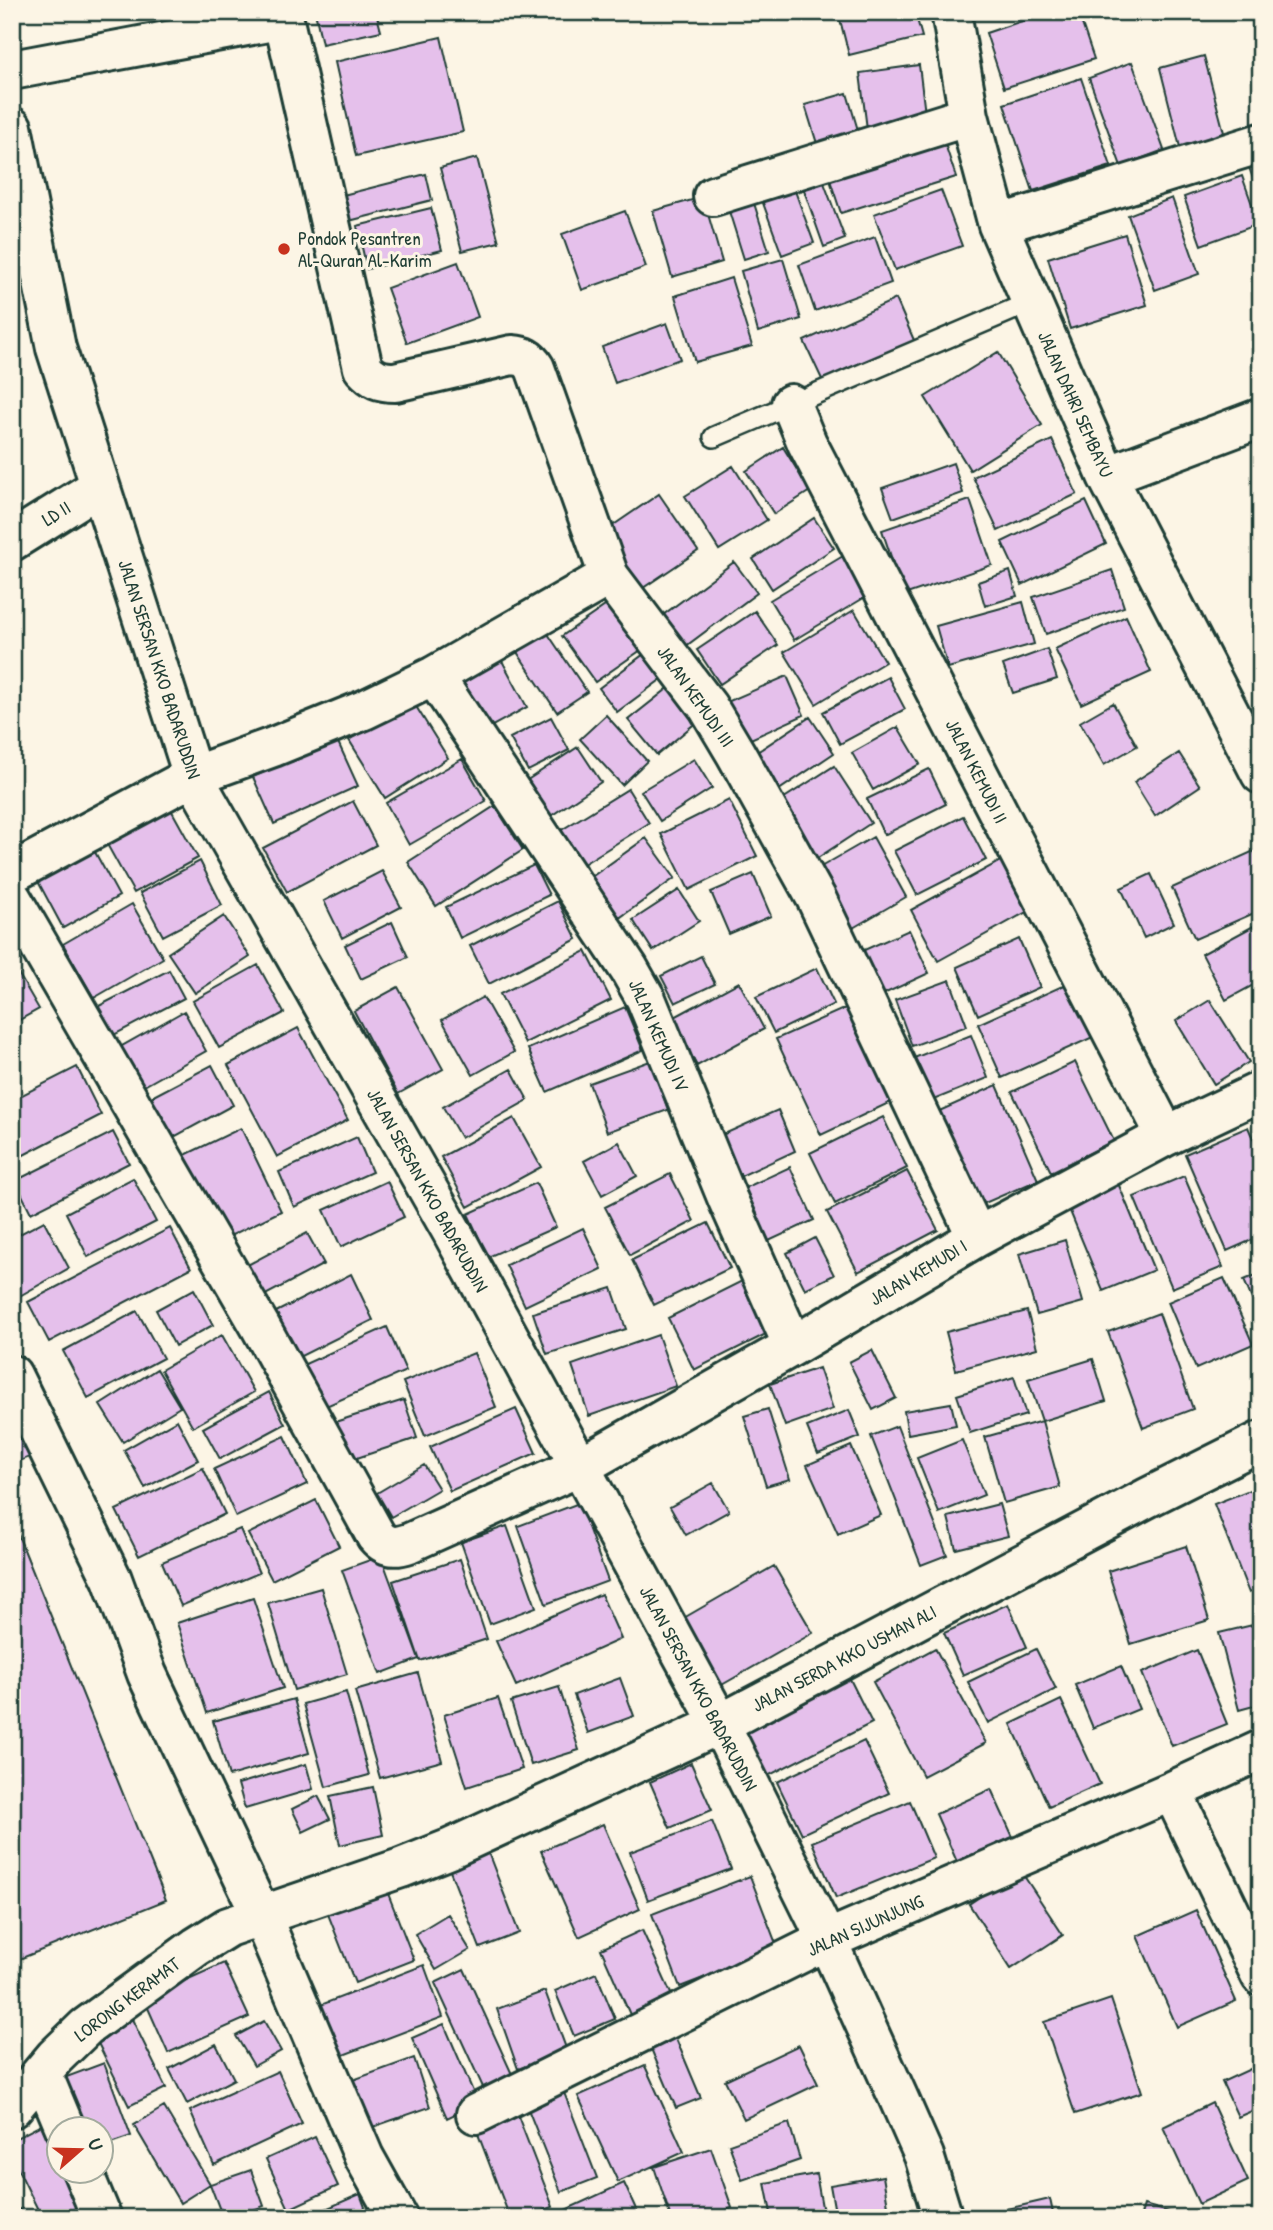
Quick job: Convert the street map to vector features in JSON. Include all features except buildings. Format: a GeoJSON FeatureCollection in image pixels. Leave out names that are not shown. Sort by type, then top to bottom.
{"type":"FeatureCollection","features":[{"type":"Feature","properties":{"kind":"street","name":"JALAN DAHRI SEMBAYU"},"geometry":{"type":"LineString","coordinates":[[951,12],[969,116],[998,225],[1107,476],[1251,732],[1261,774]]}},
{"type":"Feature","properties":{"kind":"street"},"geometry":{"type":"LineString","coordinates":[[12,70],[283,15]]}},
{"type":"Feature","properties":{"kind":"street","name":"JALAN KEMUDI III"},"geometry":{"type":"LineString","coordinates":[[283,15],[363,368],[372,377],[383,382],[395,382],[512,355],[531,360],[608,576],[708,708],[736,754],[816,898],[976,1237]]}},
{"type":"Feature","properties":{"kind":"street"},"geometry":{"type":"LineString","coordinates":[[713,196],[969,116]]}},
{"type":"Feature","properties":{"kind":"street","name":"JALAN SERSAN KKO BADARUDDIN"},"geometry":{"type":"LineString","coordinates":[[12,127],[17,179],[56,348],[193,776],[451,1230],[720,1724],[827,1940],[924,2156],[943,2218]]}},
{"type":"Feature","properties":{"kind":"street"},"geometry":{"type":"LineString","coordinates":[[998,225],[1261,142]]}},
{"type":"Feature","properties":{"kind":"street","name":"JALAN KEMUDI II"},"geometry":{"type":"LineString","coordinates":[[791,404],[814,455],[1166,1136]]}},
{"type":"Feature","properties":{"kind":"street"},"geometry":{"type":"LineString","coordinates":[[1107,476],[1261,418]]}},
{"type":"Feature","properties":{"kind":"street","name":"LD II"},"geometry":{"type":"LineString","coordinates":[[12,541],[100,486]]}},
{"type":"Feature","properties":{"kind":"street"},"geometry":{"type":"LineString","coordinates":[[12,873],[193,776],[351,715],[434,676],[608,576]]}},
{"type":"Feature","properties":{"kind":"street","name":"JALAN KEMUDI IV"},"geometry":{"type":"LineString","coordinates":[[434,676],[629,969],[646,999],[728,1200],[793,1346]]}},
{"type":"Feature","properties":{"kind":"street","name":"JALAN KEMUDI I"},"geometry":{"type":"LineString","coordinates":[[12,899],[254,1314],[376,1536],[390,1546],[399,1547],[409,1543],[581,1466],[793,1346],[976,1237],[1166,1136],[1261,1091]]}},
{"type":"Feature","properties":{"kind":"street"},"geometry":{"type":"LineString","coordinates":[[12,1375],[112,1579],[147,1674],[261,1915],[364,2157],[398,2218]]}},
{"type":"Feature","properties":{"kind":"street","name":"JALAN SERDA KKO USMAN ALI"},"geometry":{"type":"LineString","coordinates":[[261,1915],[449,1849],[720,1724],[1147,1497],[1261,1441]]}},
{"type":"Feature","properties":{"kind":"street","name":"JALAN SIJUNJUNG"},"geometry":{"type":"LineString","coordinates":[[476,2114],[827,1940],[1261,1750]]}},
{"type":"Feature","properties":{"kind":"street"},"geometry":{"type":"LineString","coordinates":[[1172,1791],[1261,1976]]}},
{"type":"Feature","properties":{"kind":"street","name":"LORONG KERAMAT"},"geometry":{"type":"LineString","coordinates":[[12,2108],[86,2027],[114,2005],[228,1927],[261,1915]]}},
{"type":"Feature","properties":{"kind":"street"},"geometry":{"type":"LineString","coordinates":[[42,2073],[59,2114]]}},
{"type":"Feature","properties":{"kind":"street"},"geometry":{"type":"LineString","coordinates":[[88,2184],[102,2218]]}},
{"type":"Feature","properties":{"kind":"lane"},"geometry":{"type":"LineString","coordinates":[[714,437],[1031,302]]}},
{"type":"Feature","properties":{"kind":"place","name":"Pondok Pesantren Al-Quran Al-Karim"},"geometry":{"type":"Point","coordinates":[284,249]}}]}
